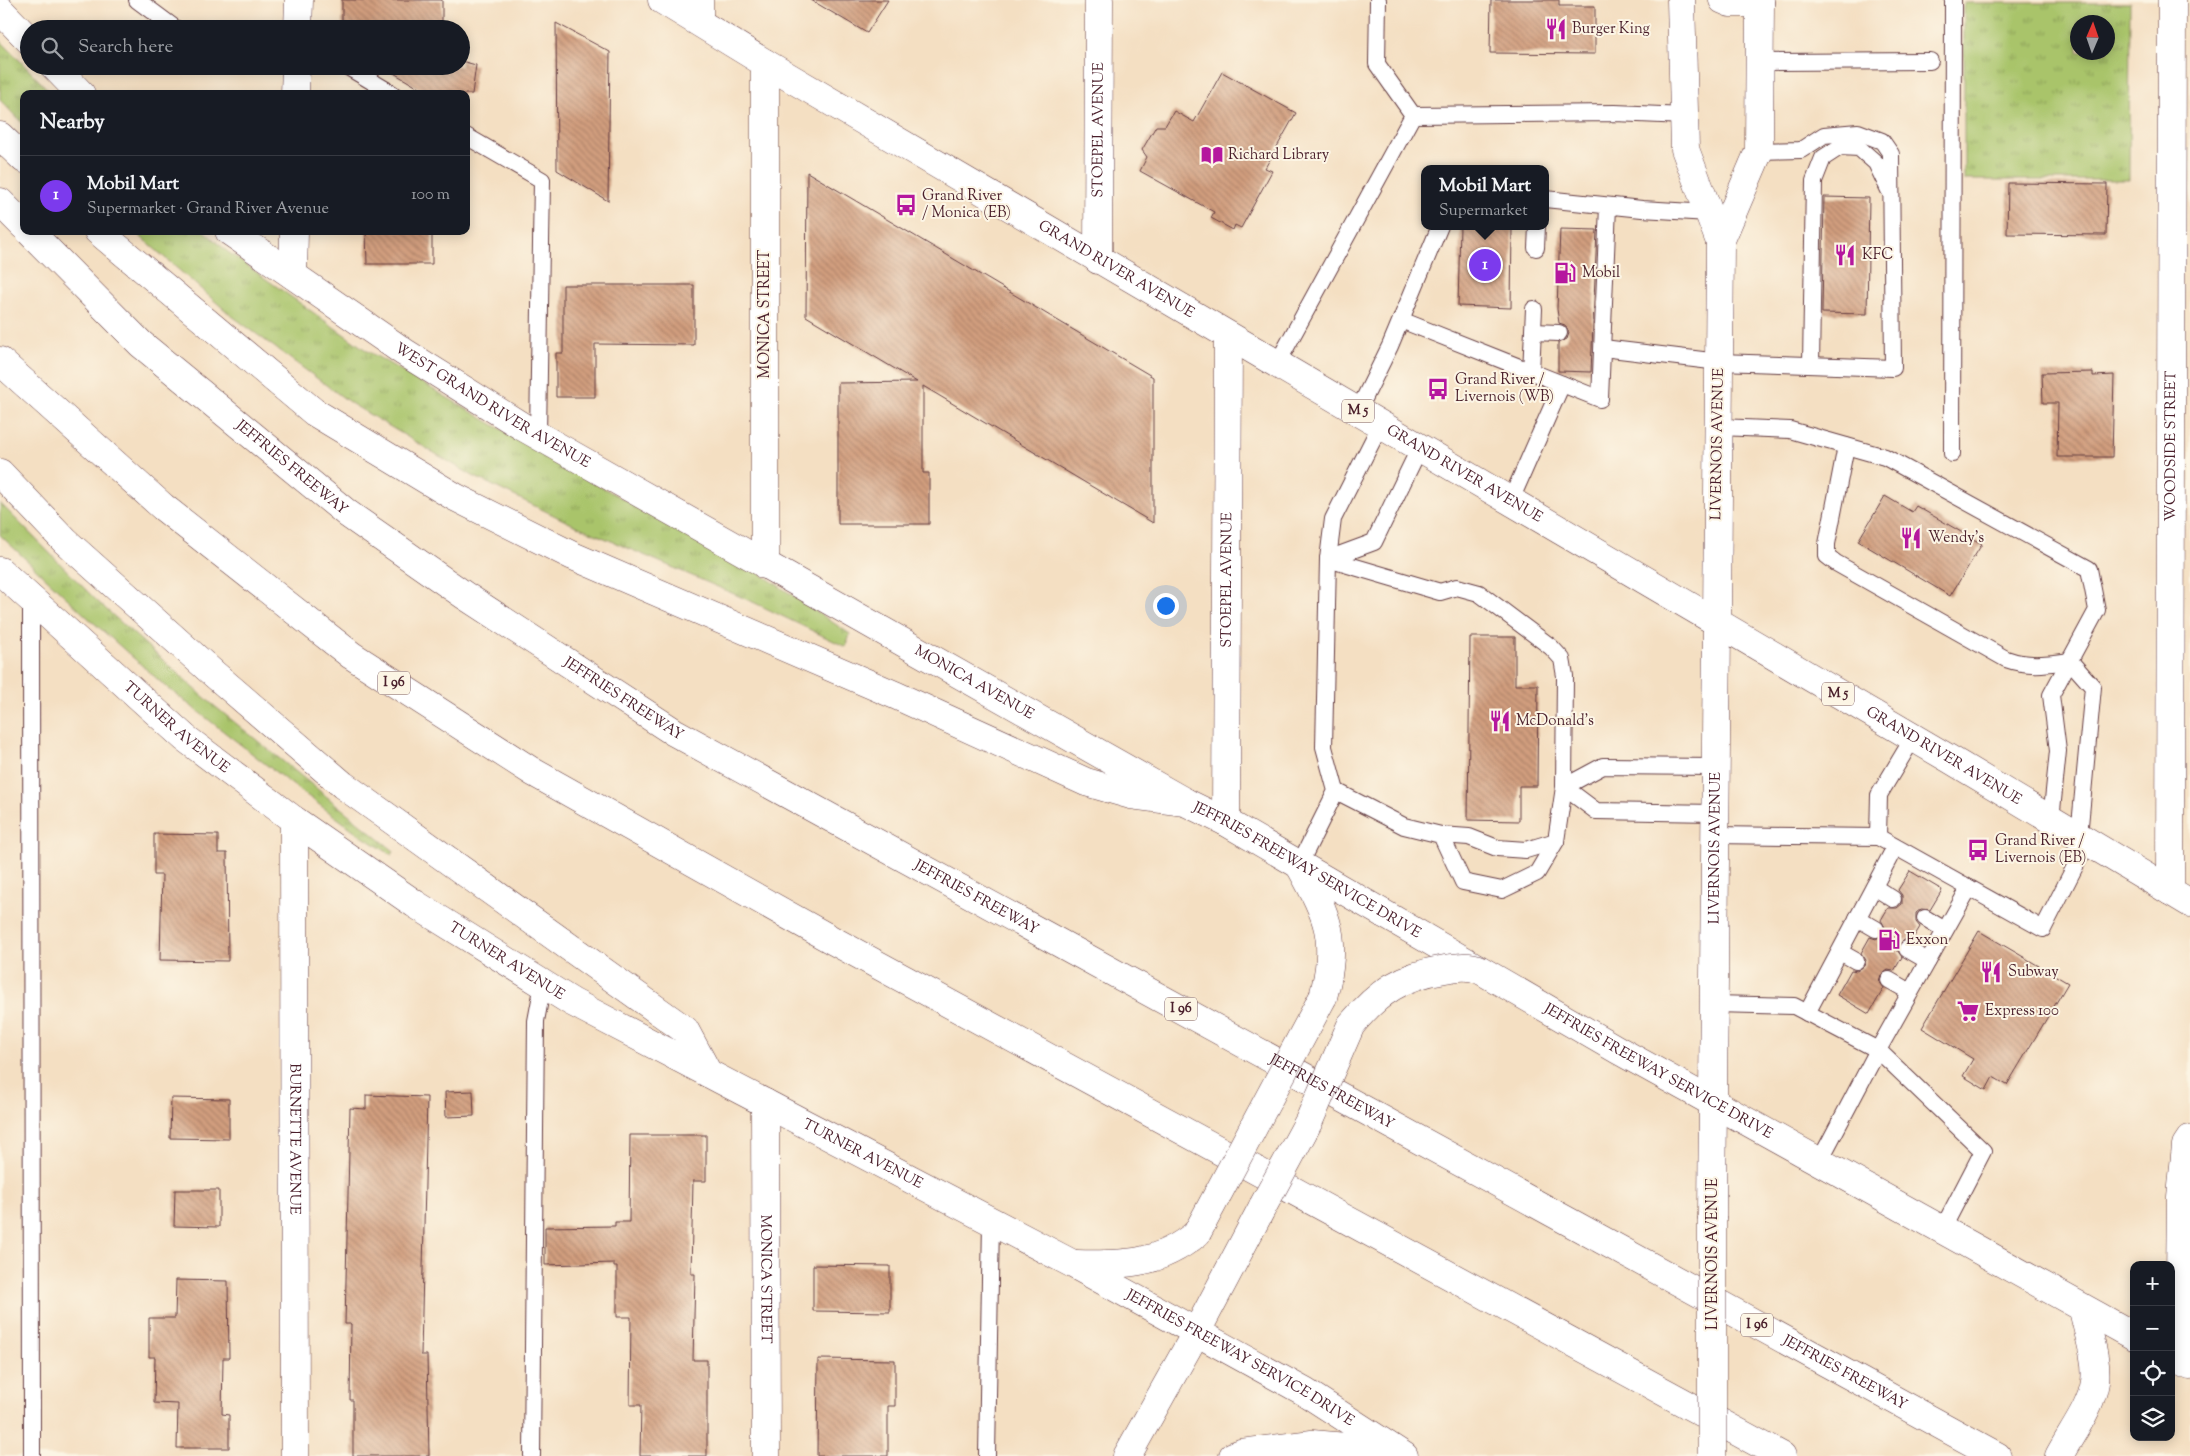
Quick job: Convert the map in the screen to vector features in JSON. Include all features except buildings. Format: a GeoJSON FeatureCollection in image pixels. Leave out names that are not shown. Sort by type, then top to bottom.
{"type":"FeatureCollection","features":[{"type":"Feature","properties":{"kind":"main road"},"geometry":{"type":"LineString","coordinates":[[298,20],[299,0]]}},
{"type":"Feature","properties":{"kind":"main road","name":"GRAND RIVER AVENUE"},"geometry":{"type":"LineString","coordinates":[[662,0],[699,11],[765,63],[1098,260],[1420,447],[2180,897]]}},
{"type":"Feature","properties":{"kind":"main road","name":"STOEPEL AVENUE"},"geometry":{"type":"LineString","coordinates":[[1098,260],[1099,0]]}},
{"type":"Feature","properties":{"kind":"main road","name":"LIVERNOIS AVENUE"},"geometry":{"type":"LineString","coordinates":[[1682,0],[1685,149],[1720,242],[1714,824],[1712,1456]]}},
{"type":"Feature","properties":{"kind":"main road"},"geometry":{"type":"LineString","coordinates":[[1723,0],[1730,3],[1760,2]]}},
{"type":"Feature","properties":{"kind":"main road","name":"WOODSIDE STREET"},"geometry":{"type":"LineString","coordinates":[[2172,0],[2180,105],[2180,897]]}},
{"type":"Feature","properties":{"kind":"main road","name":"LIVERNOIS AVENUE"},"geometry":{"type":"LineString","coordinates":[[1720,242],[1759,151],[1760,2]]}},
{"type":"Feature","properties":{"kind":"main road"},"geometry":{"type":"LineString","coordinates":[[0,10],[20,31]]}},
{"type":"Feature","properties":{"kind":"main road","name":"MONICA STREET"},"geometry":{"type":"LineString","coordinates":[[765,63],[765,565]]}},
{"type":"Feature","properties":{"kind":"main road"},"geometry":{"type":"LineString","coordinates":[[63,75],[77,90]]}},
{"type":"Feature","properties":{"kind":"main road"},"geometry":{"type":"LineString","coordinates":[[0,136],[20,156]]}},
{"type":"Feature","properties":{"kind":"main road"},"geometry":{"type":"LineString","coordinates":[[0,202],[20,222]]}},
{"type":"Feature","properties":{"kind":"main road","name":"JEFFRIES FREEWAY"},"geometry":{"type":"LineString","coordinates":[[33,235],[141,344],[348,514],[472,600],[674,732],[1997,1456]]}},
{"type":"Feature","properties":{"kind":"main road"},"geometry":{"type":"LineString","coordinates":[[103,235],[314,412],[455,496],[573,556],[895,695],[1086,782],[1131,795],[1185,802]]}},
{"type":"Feature","properties":{"kind":"main road","name":"WEST GRAND RIVER AVENUE"},"geometry":{"type":"LineString","coordinates":[[236,235],[404,352],[538,435],[765,565]]}},
{"type":"Feature","properties":{"kind":"main road"},"geometry":{"type":"LineString","coordinates":[[294,235],[294,275]]}},
{"type":"Feature","properties":{"kind":"main road","name":"STOEPEL AVENUE"},"geometry":{"type":"LineString","coordinates":[[1226,822],[1228,336]]}},
{"type":"Feature","properties":{"kind":"main road","name":"I 96"},"geometry":{"type":"LineString","coordinates":[[0,361],[163,507],[351,655],[533,772],[832,940],[1782,1456]]}},
{"type":"Feature","properties":{"kind":"main road"},"geometry":{"type":"LineString","coordinates":[[0,473],[65,541],[214,674],[343,785],[685,1030],[708,1073]]}},
{"type":"Feature","properties":{"kind":"main road","name":"MONICA AVENUE"},"geometry":{"type":"LineString","coordinates":[[765,565],[1185,802]]}},
{"type":"Feature","properties":{"kind":"main road","name":"TURNER AVENUE"},"geometry":{"type":"LineString","coordinates":[[0,571],[185,738],[294,820],[415,904],[572,1002],[1073,1264]]}},
{"type":"Feature","properties":{"kind":"main road","name":"JEFFRIES FREEWAY SERVICE DRIVE"},"geometry":{"type":"LineString","coordinates":[[1185,802],[1226,822],[1714,1104],[2130,1334]]}},
{"type":"Feature","properties":{"kind":"main road","name":"BURNETTE AVENUE"},"geometry":{"type":"LineString","coordinates":[[294,820],[295,1456]]}},
{"type":"Feature","properties":{"kind":"main road"},"geometry":{"type":"LineString","coordinates":[[1073,1264],[1122,1265],[1145,1261],[1165,1255],[1183,1245],[1197,1233],[1323,997],[1330,973],[1332,950],[1329,928],[1323,907],[1299,865]]}},
{"type":"Feature","properties":{"kind":"main road"},"geometry":{"type":"LineString","coordinates":[[1127,1456],[1196,1332],[1309,1120],[1351,1025],[1384,991],[1398,982],[1416,975],[1454,968],[1473,967],[1480,970]]}},
{"type":"Feature","properties":{"kind":"main road","name":"MONICA STREET"},"geometry":{"type":"LineString","coordinates":[[765,1103],[766,1456]]}},
{"type":"Feature","properties":{"kind":"main road"},"geometry":{"type":"LineString","coordinates":[[2180,1361],[2181,1197],[2186,1145],[2190,1139]]}},
{"type":"Feature","properties":{"kind":"main road","name":"JEFFRIES FREEWAY SERVICE DRIVE"},"geometry":{"type":"LineString","coordinates":[[1073,1264],[1305,1392],[1404,1456]]}},
{"type":"Feature","properties":{"kind":"main road"},"geometry":{"type":"LineString","coordinates":[[2059,1456],[2084,1411],[2095,1381],[2092,1350],[2083,1309]]}},
{"type":"Feature","properties":{"kind":"main road"},"geometry":{"type":"LineString","coordinates":[[1234,1456],[1241,1452],[1312,1444],[1346,1446],[1386,1456]]}},
{"type":"Feature","properties":{"kind":"lane"},"geometry":{"type":"LineString","coordinates":[[137,0],[164,20]]}},
{"type":"Feature","properties":{"kind":"lane"},"geometry":{"type":"LineString","coordinates":[[1378,0],[1377,64],[1413,115]]}},
{"type":"Feature","properties":{"kind":"lane"},"geometry":{"type":"LineString","coordinates":[[1952,454],[1953,0]]}},
{"type":"Feature","properties":{"kind":"lane"},"geometry":{"type":"LineString","coordinates":[[1759,62],[1930,62]]}},
{"type":"Feature","properties":{"kind":"lane"},"geometry":{"type":"LineString","coordinates":[[361,75],[386,90]]}},
{"type":"Feature","properties":{"kind":"lane"},"geometry":{"type":"LineString","coordinates":[[1413,115],[1615,113],[1685,116]]}},
{"type":"Feature","properties":{"kind":"lane"},"geometry":{"type":"LineString","coordinates":[[1277,364],[1413,115]]}},
{"type":"Feature","properties":{"kind":"lane"},"geometry":{"type":"LineString","coordinates":[[1600,339],[1719,362],[1893,368],[1891,154],[1882,141],[1858,132],[1824,135],[1801,150],[1759,151]]}},
{"type":"Feature","properties":{"kind":"lane"},"geometry":{"type":"LineString","coordinates":[[470,138],[542,180],[538,435]]}},
{"type":"Feature","properties":{"kind":"lane"},"geometry":{"type":"LineString","coordinates":[[1811,364],[1814,181],[1822,158],[1840,147],[1859,148],[1876,163],[1892,196]]}},
{"type":"Feature","properties":{"kind":"lane"},"geometry":{"type":"LineString","coordinates":[[1549,199],[1608,206],[1709,213]]}},
{"type":"Feature","properties":{"kind":"lane"},"geometry":{"type":"LineString","coordinates":[[1401,320],[1600,399],[1601,260],[1608,206]]}},
{"type":"Feature","properties":{"kind":"lane"},"geometry":{"type":"LineString","coordinates":[[1299,865],[1336,791],[1324,746],[1328,559],[1333,519],[1401,320],[1438,230]]}},
{"type":"Feature","properties":{"kind":"lane"},"geometry":{"type":"LineString","coordinates":[[1536,248],[1537,230]]}},
{"type":"Feature","properties":{"kind":"lane"},"geometry":{"type":"LineString","coordinates":[[1531,372],[1534,309]]}},
{"type":"Feature","properties":{"kind":"lane"},"geometry":{"type":"LineString","coordinates":[[1533,332],[1559,333]]}},
{"type":"Feature","properties":{"kind":"lane"},"geometry":{"type":"LineString","coordinates":[[1510,502],[1562,384]]}},
{"type":"Feature","properties":{"kind":"lane"},"geometry":{"type":"LineString","coordinates":[[1719,427],[1790,430],[1885,457],[2089,569],[2097,610],[2051,695],[2058,751],[2050,820]]}},
{"type":"Feature","properties":{"kind":"lane"},"geometry":{"type":"LineString","coordinates":[[1846,446],[1826,544],[1826,556],[1836,564],[2006,659],[2020,664],[2037,665],[2070,661]]}},
{"type":"Feature","properties":{"kind":"lane"},"geometry":{"type":"LineString","coordinates":[[1328,559],[1374,542],[1420,447]]}},
{"type":"Feature","properties":{"kind":"lane"},"geometry":{"type":"LineString","coordinates":[[1328,559],[1440,592],[1457,587],[1479,593],[1551,647],[1562,659],[1565,676],[1564,787],[1556,841],[1537,873],[1502,890],[1463,882],[1441,835]]}},
{"type":"Feature","properties":{"kind":"lane"},"geometry":{"type":"LineString","coordinates":[[31,598],[32,1456]]}},
{"type":"Feature","properties":{"kind":"lane"},"geometry":{"type":"LineString","coordinates":[[1564,787],[1596,811],[1714,824],[1878,837],[2043,929],[2083,838],[2093,687],[2070,661]]}},
{"type":"Feature","properties":{"kind":"lane"},"geometry":{"type":"LineString","coordinates":[[1878,837],[1879,795],[1913,738]]}},
{"type":"Feature","properties":{"kind":"lane"},"geometry":{"type":"LineString","coordinates":[[1564,787],[1603,766],[1715,767]]}},
{"type":"Feature","properties":{"kind":"lane"},"geometry":{"type":"LineString","coordinates":[[1336,791],[1404,826],[1441,835],[1470,837],[1497,848],[1526,850],[1556,841]]}},
{"type":"Feature","properties":{"kind":"lane"},"geometry":{"type":"LineString","coordinates":[[1807,1013],[1895,847]]}},
{"type":"Feature","properties":{"kind":"lane"},"geometry":{"type":"LineString","coordinates":[[1874,887],[1893,899]]}},
{"type":"Feature","properties":{"kind":"lane"},"geometry":{"type":"LineString","coordinates":[[1819,1162],[1878,1050],[1969,888]]}},
{"type":"Feature","properties":{"kind":"lane"},"geometry":{"type":"LineString","coordinates":[[1857,918],[1876,929]]}},
{"type":"Feature","properties":{"kind":"lane"},"geometry":{"type":"LineString","coordinates":[[1925,918],[1945,930]]}},
{"type":"Feature","properties":{"kind":"lane"},"geometry":{"type":"LineString","coordinates":[[1907,948],[1928,960]]}},
{"type":"Feature","properties":{"kind":"lane"},"geometry":{"type":"LineString","coordinates":[[1840,952],[1856,961]]}},
{"type":"Feature","properties":{"kind":"lane"},"geometry":{"type":"LineString","coordinates":[[1889,980],[1910,992]]}},
{"type":"Feature","properties":{"kind":"lane"},"geometry":{"type":"LineString","coordinates":[[532,1456],[536,1021],[543,984]]}},
{"type":"Feature","properties":{"kind":"lane"},"geometry":{"type":"LineString","coordinates":[[1714,1004],[1794,1006],[1878,1050],[1983,1150],[1942,1230]]}},
{"type":"Feature","properties":{"kind":"lane"},"geometry":{"type":"LineString","coordinates":[[987,1456],[991,1221]]}},
{"type":"Feature","properties":{"kind":"green space"},"geometry":{"type":"Polygon","coordinates":[[[1964,3],[2130,3],[2129,180],[1964,180],[1964,3]]]}},
{"type":"Feature","properties":{"kind":"green space"},"geometry":{"type":"Polygon","coordinates":[[[0,40],[20,61],[20,75],[34,75],[48,90],[20,90],[20,121],[0,100],[0,40]]]}},
{"type":"Feature","properties":{"kind":"green space"},"geometry":{"type":"Polygon","coordinates":[[[139,235],[209,235],[228,252],[366,350],[574,472],[761,574],[850,634],[846,647],[755,603],[572,524],[473,476],[352,404],[232,316],[139,235]]]}},
{"type":"Feature","properties":{"kind":"green space"},"geometry":{"type":"Polygon","coordinates":[[[0,503],[97,601],[212,704],[394,851],[392,855],[363,837],[286,780],[164,685],[85,615],[0,535],[0,503]]]}},
{"type":"Feature","properties":{"kind":"place","name":"Burger King"},"geometry":{"type":"Point","coordinates":[1556,29]}},
{"type":"Feature","properties":{"kind":"place","name":"Richard Library"},"geometry":{"type":"Point","coordinates":[1212,155]}},
{"type":"Feature","properties":{"kind":"place","name":"Grand River / Monica (EB)"},"geometry":{"type":"Point","coordinates":[906,205]}},
{"type":"Feature","properties":{"kind":"place","name":"KFC"},"geometry":{"type":"Point","coordinates":[1845,255]}},
{"type":"Feature","properties":{"kind":"place","name":"Mobil Mart"},"geometry":{"type":"Point","coordinates":[1485,265]}},
{"type":"Feature","properties":{"kind":"place","name":"Mobil"},"geometry":{"type":"Point","coordinates":[1565,273]}},
{"type":"Feature","properties":{"kind":"place","name":"Grand River / Livernois (WB)"},"geometry":{"type":"Point","coordinates":[1438,389]}},
{"type":"Feature","properties":{"kind":"place","name":"Wendy's"},"geometry":{"type":"Point","coordinates":[1911,538]}},
{"type":"Feature","properties":{"kind":"place","name":"McDonald's"},"geometry":{"type":"Point","coordinates":[1500,721]}},
{"type":"Feature","properties":{"kind":"place","name":"Grand River / Livernois (EB)"},"geometry":{"type":"Point","coordinates":[1978,850]}},
{"type":"Feature","properties":{"kind":"place","name":"Exxon"},"geometry":{"type":"Point","coordinates":[1889,940]}},
{"type":"Feature","properties":{"kind":"place","name":"Subway"},"geometry":{"type":"Point","coordinates":[1991,972]}},
{"type":"Feature","properties":{"kind":"place","name":"Express 100"},"geometry":{"type":"Point","coordinates":[1968,1011]}}]}
